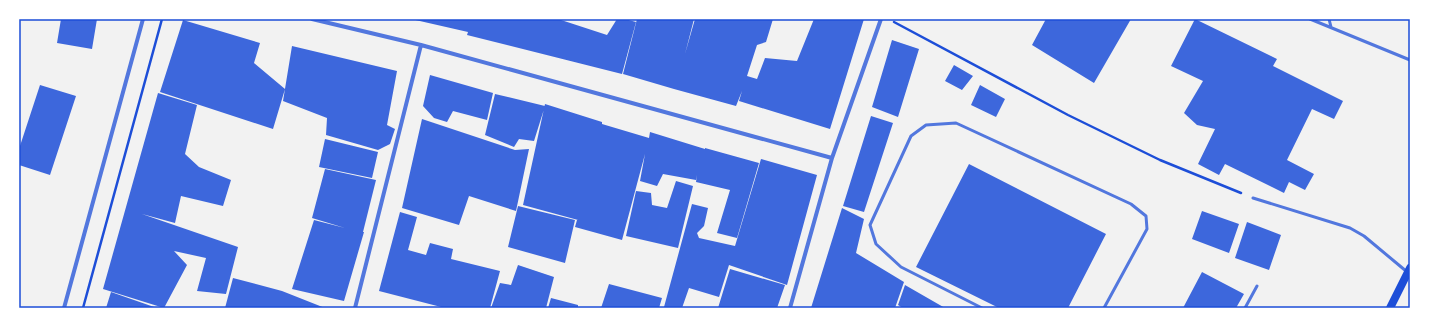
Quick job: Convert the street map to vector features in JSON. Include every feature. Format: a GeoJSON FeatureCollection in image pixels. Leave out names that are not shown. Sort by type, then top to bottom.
{"type":"FeatureCollection","features":[{"type":"Feature","properties":{"kind":"main road"},"geometry":{"type":"LineString","coordinates":[[1390,308],[1409,270]]}},
{"type":"Feature","properties":{"kind":"street"},"geometry":{"type":"LineString","coordinates":[[64,308],[143,19]]}},
{"type":"Feature","properties":{"kind":"street"},"geometry":{"type":"LineString","coordinates":[[312,19],[420,45],[832,158]]}},
{"type":"Feature","properties":{"kind":"street"},"geometry":{"type":"LineString","coordinates":[[790,308],[832,158],[881,19]]}},
{"type":"Feature","properties":{"kind":"street"},"geometry":{"type":"LineString","coordinates":[[355,308],[420,45]]}},
{"type":"Feature","properties":{"kind":"lane"},"geometry":{"type":"LineString","coordinates":[[1310,19],[1410,60]]}},
{"type":"Feature","properties":{"kind":"lane"},"geometry":{"type":"LineString","coordinates":[[1330,19],[1331,27]]}},
{"type":"Feature","properties":{"kind":"lane"},"geometry":{"type":"LineString","coordinates":[[982,308],[901,267],[876,244],[870,225],[911,136],[926,125],[956,122],[1131,204],[1146,216],[1147,229],[1104,308]]}},
{"type":"Feature","properties":{"kind":"lane"},"geometry":{"type":"LineString","coordinates":[[1253,198],[1350,228],[1364,236],[1409,270]]}},
{"type":"Feature","properties":{"kind":"lane"},"geometry":{"type":"LineString","coordinates":[[1245,308],[1257,286]]}},
{"type":"Feature","properties":{"kind":"path"},"geometry":{"type":"LineString","coordinates":[[83,308],[162,19]]}},
{"type":"Feature","properties":{"kind":"path"},"geometry":{"type":"LineString","coordinates":[[889,19],[1068,115],[1131,146],[1160,160],[1253,198]]}},
{"type":"Feature","properties":{"kind":"building"},"geometry":{"type":"Polygon","coordinates":[[[61,19],[97,19],[92,49],[57,43],[61,19]]]}},
{"type":"Feature","properties":{"kind":"building"},"geometry":{"type":"Polygon","coordinates":[[[411,19],[558,19],[607,35],[617,19],[625,19],[636,22],[622,74],[467,35],[468,32],[411,19]]]}},
{"type":"Feature","properties":{"kind":"building"},"geometry":{"type":"Polygon","coordinates":[[[637,19],[694,19],[685,54],[695,19],[773,19],[766,42],[757,45],[747,76],[757,79],[765,58],[797,61],[814,19],[864,19],[830,129],[739,101],[742,91],[736,106],[623,74],[637,19]]]}},
{"type":"Feature","properties":{"kind":"building"},"geometry":{"type":"Polygon","coordinates":[[[1046,19],[1131,19],[1094,83],[1032,45],[1046,19]]]}},
{"type":"Feature","properties":{"kind":"building"},"geometry":{"type":"Polygon","coordinates":[[[1195,19],[1277,59],[1273,66],[1343,101],[1334,119],[1312,109],[1287,160],[1314,174],[1305,190],[1289,182],[1284,193],[1225,164],[1219,175],[1198,164],[1215,129],[1197,125],[1184,113],[1203,81],[1171,66],[1195,19]]]}},
{"type":"Feature","properties":{"kind":"building"},"geometry":{"type":"Polygon","coordinates":[[[183,20],[260,43],[254,63],[285,89],[273,129],[160,92],[183,20]]]}},
{"type":"Feature","properties":{"kind":"building"},"geometry":{"type":"Polygon","coordinates":[[[892,40],[919,49],[898,117],[872,107],[892,40]]]}},
{"type":"Feature","properties":{"kind":"building"},"geometry":{"type":"Polygon","coordinates":[[[292,46],[397,71],[387,125],[395,129],[390,144],[378,150],[326,135],[327,118],[283,101],[292,46]]]}},
{"type":"Feature","properties":{"kind":"building"},"geometry":{"type":"Polygon","coordinates":[[[954,65],[973,76],[962,90],[945,81],[954,65]]]}},
{"type":"Feature","properties":{"kind":"building"},"geometry":{"type":"Polygon","coordinates":[[[430,75],[493,93],[487,120],[453,111],[447,122],[434,118],[423,106],[430,75]]]}},
{"type":"Feature","properties":{"kind":"building"},"geometry":{"type":"Polygon","coordinates":[[[40,85],[76,96],[50,175],[19,165],[19,149],[40,85]]]}},
{"type":"Feature","properties":{"kind":"building"},"geometry":{"type":"Polygon","coordinates":[[[980,85],[1005,99],[996,117],[971,105],[980,85]]]}},
{"type":"Feature","properties":{"kind":"building"},"geometry":{"type":"Polygon","coordinates":[[[158,93],[197,105],[185,154],[199,167],[231,180],[223,206],[181,196],[175,223],[142,214],[238,247],[226,294],[197,291],[206,258],[174,251],[187,265],[164,308],[103,289],[158,93]]]}},
{"type":"Feature","properties":{"kind":"building"},"geometry":{"type":"Polygon","coordinates":[[[495,94],[545,106],[534,141],[519,139],[514,147],[485,135],[495,94]]]}},
{"type":"Feature","properties":{"kind":"building"},"geometry":{"type":"Polygon","coordinates":[[[545,104],[602,122],[602,124],[649,138],[650,132],[705,149],[759,163],[737,238],[717,233],[730,190],[696,182],[697,175],[696,180],[663,174],[657,186],[640,181],[645,154],[622,240],[575,227],[578,220],[523,205],[545,104]]]}},
{"type":"Feature","properties":{"kind":"building"},"geometry":{"type":"Polygon","coordinates":[[[871,116],[893,123],[864,212],[843,206],[871,116]]]}},
{"type":"Feature","properties":{"kind":"building"},"geometry":{"type":"Polygon","coordinates":[[[422,119],[515,150],[529,149],[516,211],[469,196],[459,225],[402,208],[422,119]]]}},
{"type":"Feature","properties":{"kind":"building"},"geometry":{"type":"Polygon","coordinates":[[[325,139],[378,152],[372,178],[319,167],[325,139]]]}},
{"type":"Feature","properties":{"kind":"building"},"geometry":{"type":"Polygon","coordinates":[[[761,159],[817,175],[787,285],[729,265],[719,297],[689,288],[682,308],[664,307],[692,204],[708,208],[704,226],[697,233],[699,238],[735,246],[761,159]]]}},
{"type":"Feature","properties":{"kind":"building"},"geometry":{"type":"Polygon","coordinates":[[[969,164],[1106,234],[1068,308],[999,308],[916,267],[969,164]]]}},
{"type":"Feature","properties":{"kind":"building"},"geometry":{"type":"Polygon","coordinates":[[[325,169],[376,180],[364,232],[344,301],[292,289],[314,220],[345,228],[312,218],[325,169]]]}},
{"type":"Feature","properties":{"kind":"building"},"geometry":{"type":"Polygon","coordinates":[[[676,181],[693,186],[678,248],[626,236],[636,191],[651,193],[652,205],[667,208],[676,181]]]}},
{"type":"Feature","properties":{"kind":"building"},"geometry":{"type":"Polygon","coordinates":[[[518,206],[575,220],[565,263],[508,247],[518,206]]]}},
{"type":"Feature","properties":{"kind":"building"},"geometry":{"type":"Polygon","coordinates":[[[842,208],[864,219],[856,253],[904,282],[895,308],[811,308],[842,208]]]}},
{"type":"Feature","properties":{"kind":"building"},"geometry":{"type":"Polygon","coordinates":[[[1202,211],[1239,224],[1229,253],[1192,239],[1202,211]]]}},
{"type":"Feature","properties":{"kind":"building"},"geometry":{"type":"Polygon","coordinates":[[[400,212],[417,217],[408,250],[426,255],[430,243],[453,249],[451,259],[500,271],[490,308],[445,308],[379,291],[400,212]]]}},
{"type":"Feature","properties":{"kind":"building"},"geometry":{"type":"Polygon","coordinates":[[[1247,222],[1281,235],[1269,270],[1235,258],[1247,222]]]}},
{"type":"Feature","properties":{"kind":"building"},"geometry":{"type":"Polygon","coordinates":[[[518,265],[554,277],[546,308],[491,308],[500,283],[511,285],[518,265]]]}},
{"type":"Feature","properties":{"kind":"building"},"geometry":{"type":"Polygon","coordinates":[[[730,269],[785,285],[777,308],[718,308],[730,269]]]}},
{"type":"Feature","properties":{"kind":"building"},"geometry":{"type":"Polygon","coordinates":[[[1202,272],[1244,294],[1236,308],[1183,308],[1202,272]]]}},
{"type":"Feature","properties":{"kind":"building"},"geometry":{"type":"Polygon","coordinates":[[[233,278],[282,291],[325,308],[225,308],[233,278]]]}},
{"type":"Feature","properties":{"kind":"building"},"geometry":{"type":"Polygon","coordinates":[[[609,284],[662,298],[659,308],[601,308],[609,284]]]}},
{"type":"Feature","properties":{"kind":"building"},"geometry":{"type":"Polygon","coordinates":[[[905,285],[945,308],[903,308],[898,305],[905,285]]]}},
{"type":"Feature","properties":{"kind":"building"},"geometry":{"type":"Polygon","coordinates":[[[111,292],[157,308],[106,308],[111,292]]]}},
{"type":"Feature","properties":{"kind":"building"},"geometry":{"type":"Polygon","coordinates":[[[551,298],[578,305],[578,308],[548,308],[551,298]]]}}]}
